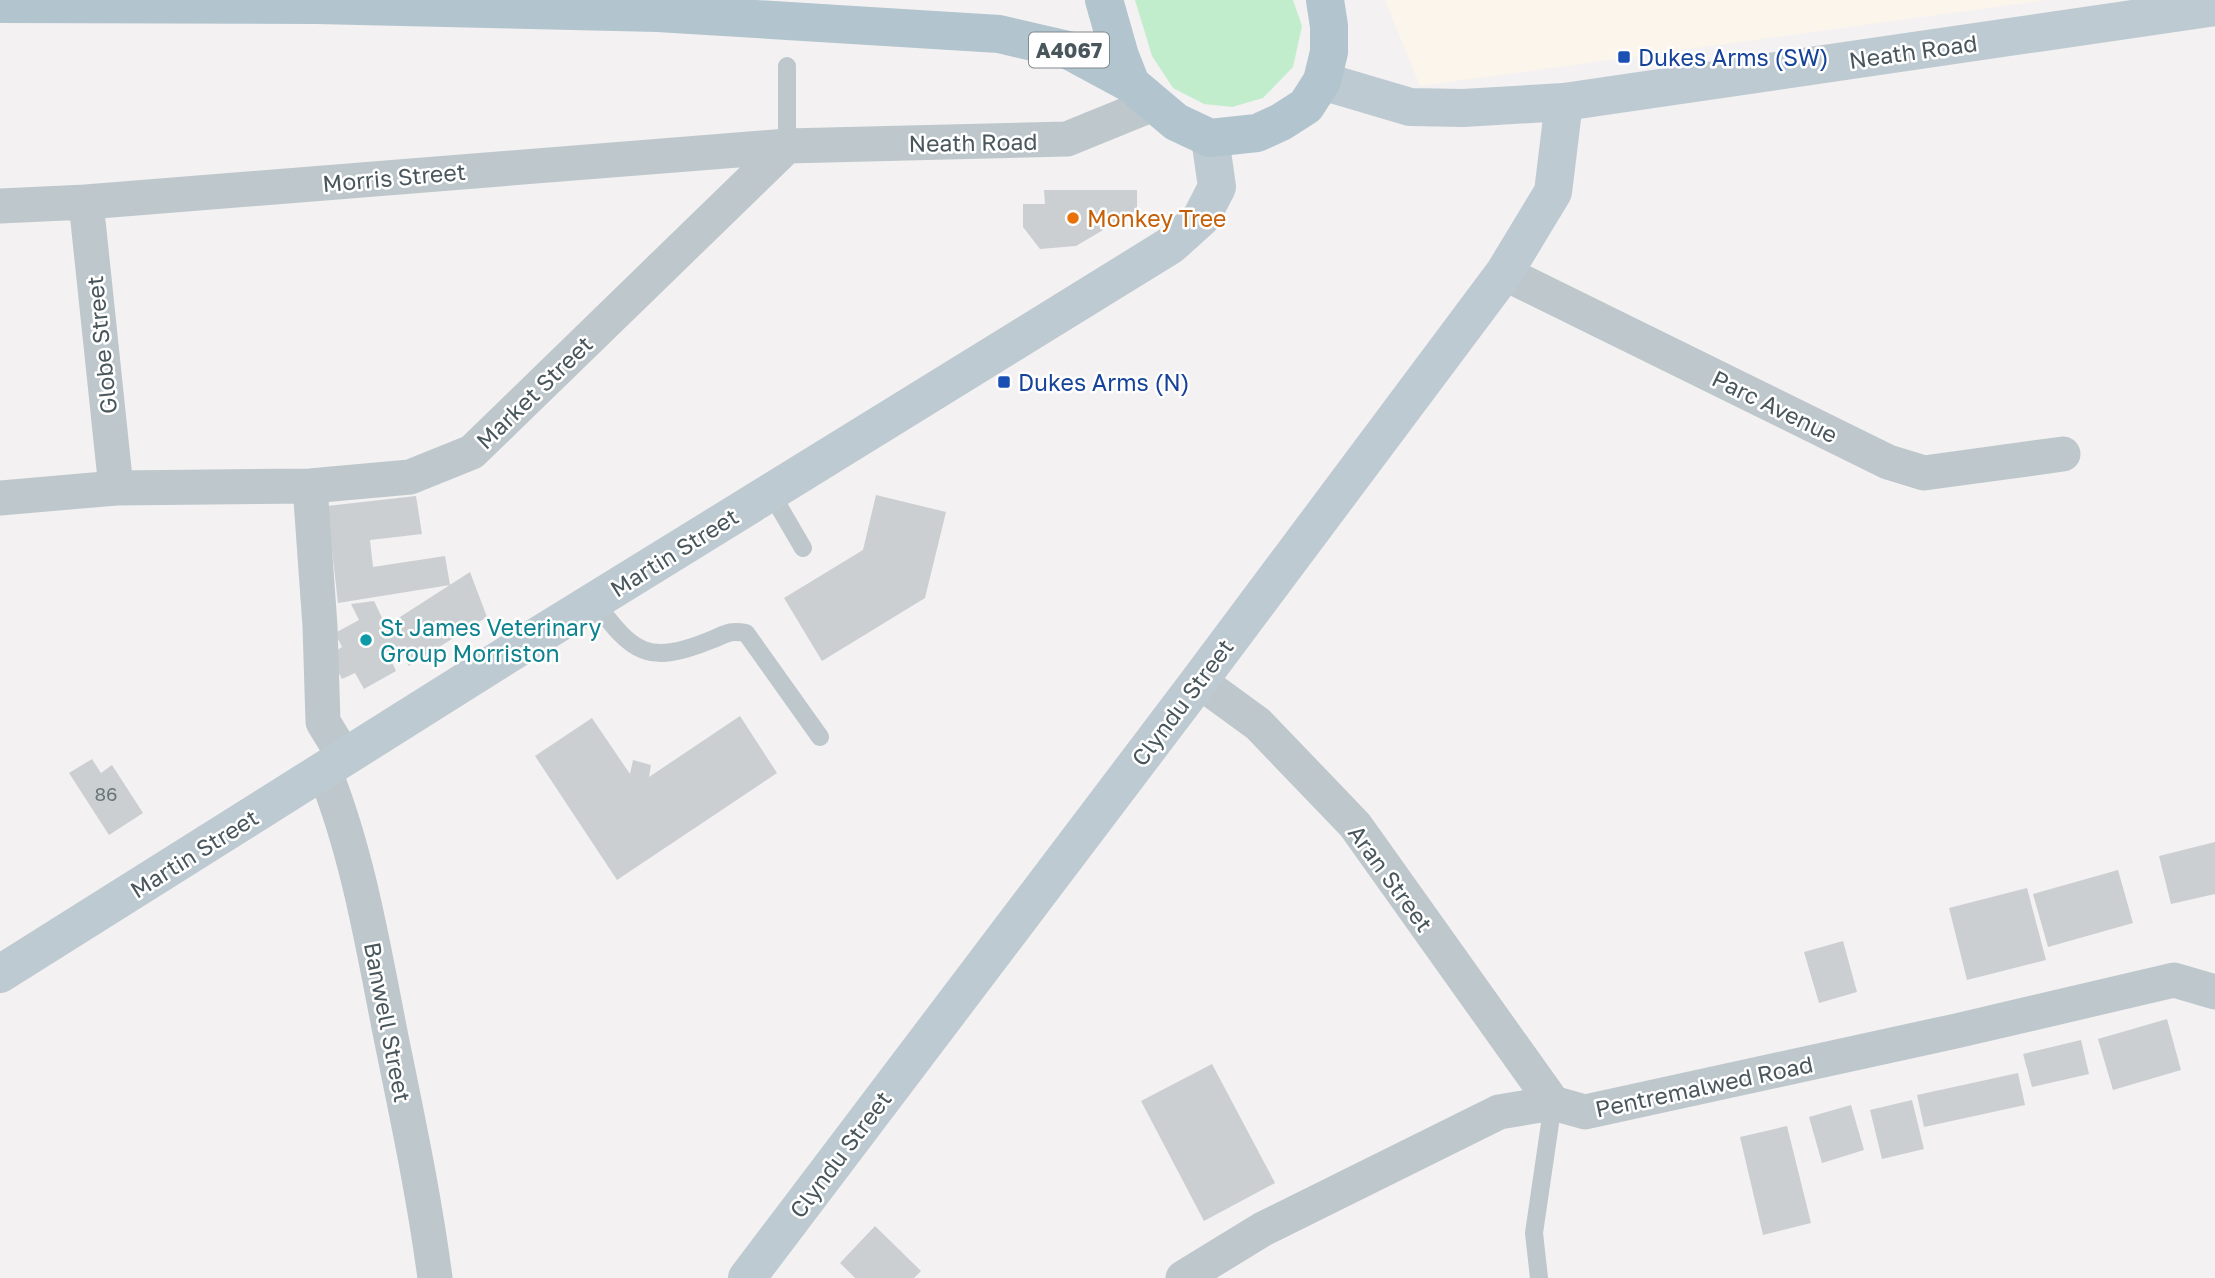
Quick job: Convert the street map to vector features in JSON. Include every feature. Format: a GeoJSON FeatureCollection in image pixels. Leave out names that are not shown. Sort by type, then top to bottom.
{"type":"FeatureCollection","features":[{"type":"Feature","properties":{"kind":"main road"},"geometry":{"type":"LineString","coordinates":[[1104,0],[1120,56],[1142,94],[1176,122],[1210,138],[1257,133],[1306,106],[1322,81],[1329,52],[1331,9]]}},
{"type":"Feature","properties":{"kind":"main road","name":"A4067"},"geometry":{"type":"LineString","coordinates":[[0,4],[330,6],[658,13],[999,34],[1068,50],[1142,94]]}},
{"type":"Feature","properties":{"kind":"main road","name":"Neath Road"},"geometry":{"type":"LineString","coordinates":[[1322,81],[1410,107],[1463,108],[1564,102],[2215,7]]}},
{"type":"Feature","properties":{"kind":"main road","name":"Clyndu Street"},"geometry":{"type":"LineString","coordinates":[[747,1278],[1504,273],[1553,192],[1564,102]]}},
{"type":"Feature","properties":{"kind":"main road","name":"Martin Street"},"geometry":{"type":"LineString","coordinates":[[1,976],[594,601],[1171,245],[1201,218],[1217,187],[1210,138]]}},
{"type":"Feature","properties":{"kind":"street","name":"Neath Road"},"geometry":{"type":"LineString","coordinates":[[787,146],[1067,139],[1142,94]]}},
{"type":"Feature","properties":{"kind":"street","name":"Morris Street"},"geometry":{"type":"LineString","coordinates":[[0,206],[86,202],[787,146]]}},
{"type":"Feature","properties":{"kind":"street","name":"Market Street"},"geometry":{"type":"LineString","coordinates":[[0,498],[116,488],[310,486],[410,477],[472,452],[787,146]]}},
{"type":"Feature","properties":{"kind":"street","name":"Globe Street"},"geometry":{"type":"LineString","coordinates":[[86,202],[116,488]]}},
{"type":"Feature","properties":{"kind":"street","name":"Parc Avenue"},"geometry":{"type":"LineString","coordinates":[[1504,273],[1888,461],[1924,473],[2063,454]]}},
{"type":"Feature","properties":{"kind":"street","name":"Banwell Street"},"geometry":{"type":"LineString","coordinates":[[310,486],[320,626],[323,722],[335,764],[336,800],[364,897],[427,1221],[435,1278]]}},
{"type":"Feature","properties":{"kind":"street","name":"Aran Street"},"geometry":{"type":"LineString","coordinates":[[1199,681],[1258,724],[1355,825],[1553,1103]]}},
{"type":"Feature","properties":{"kind":"street","name":"Pentremalwed Road"},"geometry":{"type":"LineString","coordinates":[[1183,1278],[1263,1229],[1499,1112],[1553,1103],[1585,1112],[1943,1034],[2174,980],[2215,992]]}},
{"type":"Feature","properties":{"kind":"lane"},"geometry":{"type":"LineString","coordinates":[[787,66],[787,146]]}},
{"type":"Feature","properties":{"kind":"lane"},"geometry":{"type":"LineString","coordinates":[[771,493],[803,548]]}},
{"type":"Feature","properties":{"kind":"lane"},"geometry":{"type":"LineString","coordinates":[[594,601],[612,625],[635,648],[657,654],[683,651],[732,630],[747,633],[820,737]]}},
{"type":"Feature","properties":{"kind":"lane"},"geometry":{"type":"LineString","coordinates":[[1539,1278],[1534,1233],[1553,1103]]}},
{"type":"Feature","properties":{"kind":"shaded area"},"geometry":{"type":"Polygon","coordinates":[[[1385,0],[2046,0],[1420,86],[1385,0]]]}},
{"type":"Feature","properties":{"kind":"green space"},"geometry":{"type":"Polygon","coordinates":[[[1135,0],[1293,0],[1302,26],[1293,67],[1263,98],[1232,107],[1204,104],[1173,88],[1152,56],[1135,0]]]}},
{"type":"Feature","properties":{"kind":"building","name":"Monkey Tree"},"geometry":{"type":"Polygon","coordinates":[[[1044,190],[1137,190],[1137,210],[1076,246],[1040,249],[1023,227],[1023,204],[1045,204],[1044,190]]]}},
{"type":"Feature","properties":{"kind":"building"},"geometry":{"type":"Polygon","coordinates":[[[876,495],[946,512],[925,598],[822,661],[784,598],[863,550],[876,495]]]}},
{"type":"Feature","properties":{"kind":"building"},"geometry":{"type":"Polygon","coordinates":[[[416,496],[422,534],[370,540],[373,567],[445,556],[450,585],[338,603],[327,506],[416,496]]]}},
{"type":"Feature","properties":{"kind":"building"},"geometry":{"type":"Polygon","coordinates":[[[470,572],[487,617],[409,666],[403,656],[392,662],[396,671],[364,689],[355,673],[342,679],[329,655],[342,647],[335,633],[359,620],[351,604],[374,601],[386,626],[470,572]]]}},
{"type":"Feature","properties":{"kind":"building"},"geometry":{"type":"Polygon","coordinates":[[[740,716],[777,773],[617,880],[535,756],[592,718],[630,774],[633,760],[651,765],[649,777],[740,716]]]}},
{"type":"Feature","properties":{"kind":"building"},"geometry":{"type":"Polygon","coordinates":[[[92,759],[101,773],[112,765],[143,813],[109,835],[69,773],[92,759]]]}},
{"type":"Feature","properties":{"kind":"building"},"geometry":{"type":"Polygon","coordinates":[[[2215,842],[2215,894],[2171,904],[2159,856],[2215,842]]]}},
{"type":"Feature","properties":{"kind":"building"},"geometry":{"type":"Polygon","coordinates":[[[2118,870],[2133,923],[2048,947],[2033,894],[2118,870]]]}},
{"type":"Feature","properties":{"kind":"building"},"geometry":{"type":"Polygon","coordinates":[[[2027,888],[2046,960],[1967,980],[1949,908],[2027,888]]]}},
{"type":"Feature","properties":{"kind":"building"},"geometry":{"type":"Polygon","coordinates":[[[1843,941],[1857,992],[1819,1003],[1804,952],[1843,941]]]}},
{"type":"Feature","properties":{"kind":"building"},"geometry":{"type":"Polygon","coordinates":[[[2167,1019],[2181,1070],[2113,1090],[2098,1039],[2167,1019]]]}},
{"type":"Feature","properties":{"kind":"building"},"geometry":{"type":"Polygon","coordinates":[[[2081,1040],[2089,1074],[2032,1087],[2023,1054],[2081,1040]]]}},
{"type":"Feature","properties":{"kind":"building"},"geometry":{"type":"Polygon","coordinates":[[[1212,1064],[1275,1183],[1204,1221],[1141,1101],[1212,1064]]]}},
{"type":"Feature","properties":{"kind":"building"},"geometry":{"type":"Polygon","coordinates":[[[2018,1073],[2025,1105],[1924,1127],[1917,1095],[2018,1073]]]}},
{"type":"Feature","properties":{"kind":"building"},"geometry":{"type":"Polygon","coordinates":[[[1912,1100],[1924,1149],[1882,1159],[1870,1110],[1912,1100]]]}},
{"type":"Feature","properties":{"kind":"building"},"geometry":{"type":"Polygon","coordinates":[[[1851,1105],[1864,1150],[1822,1163],[1809,1117],[1851,1105]]]}},
{"type":"Feature","properties":{"kind":"building"},"geometry":{"type":"Polygon","coordinates":[[[1787,1126],[1811,1223],[1763,1235],[1740,1137],[1787,1126]]]}},
{"type":"Feature","properties":{"kind":"building"},"geometry":{"type":"Polygon","coordinates":[[[875,1226],[921,1271],[914,1278],[855,1278],[840,1263],[875,1226]]]}},
{"type":"Feature","properties":{"kind":"place","name":"Dukes Arms (SW)"},"geometry":{"type":"Point","coordinates":[1624,57]}},
{"type":"Feature","properties":{"kind":"place","name":"Monkey Tree"},"geometry":{"type":"Point","coordinates":[1073,218]}},
{"type":"Feature","properties":{"kind":"place","name":"Dukes Arms (N)"},"geometry":{"type":"Point","coordinates":[1004,382]}},
{"type":"Feature","properties":{"kind":"place","name":"St James Veterinary Group Morriston"},"geometry":{"type":"Point","coordinates":[366,640]}}]}
